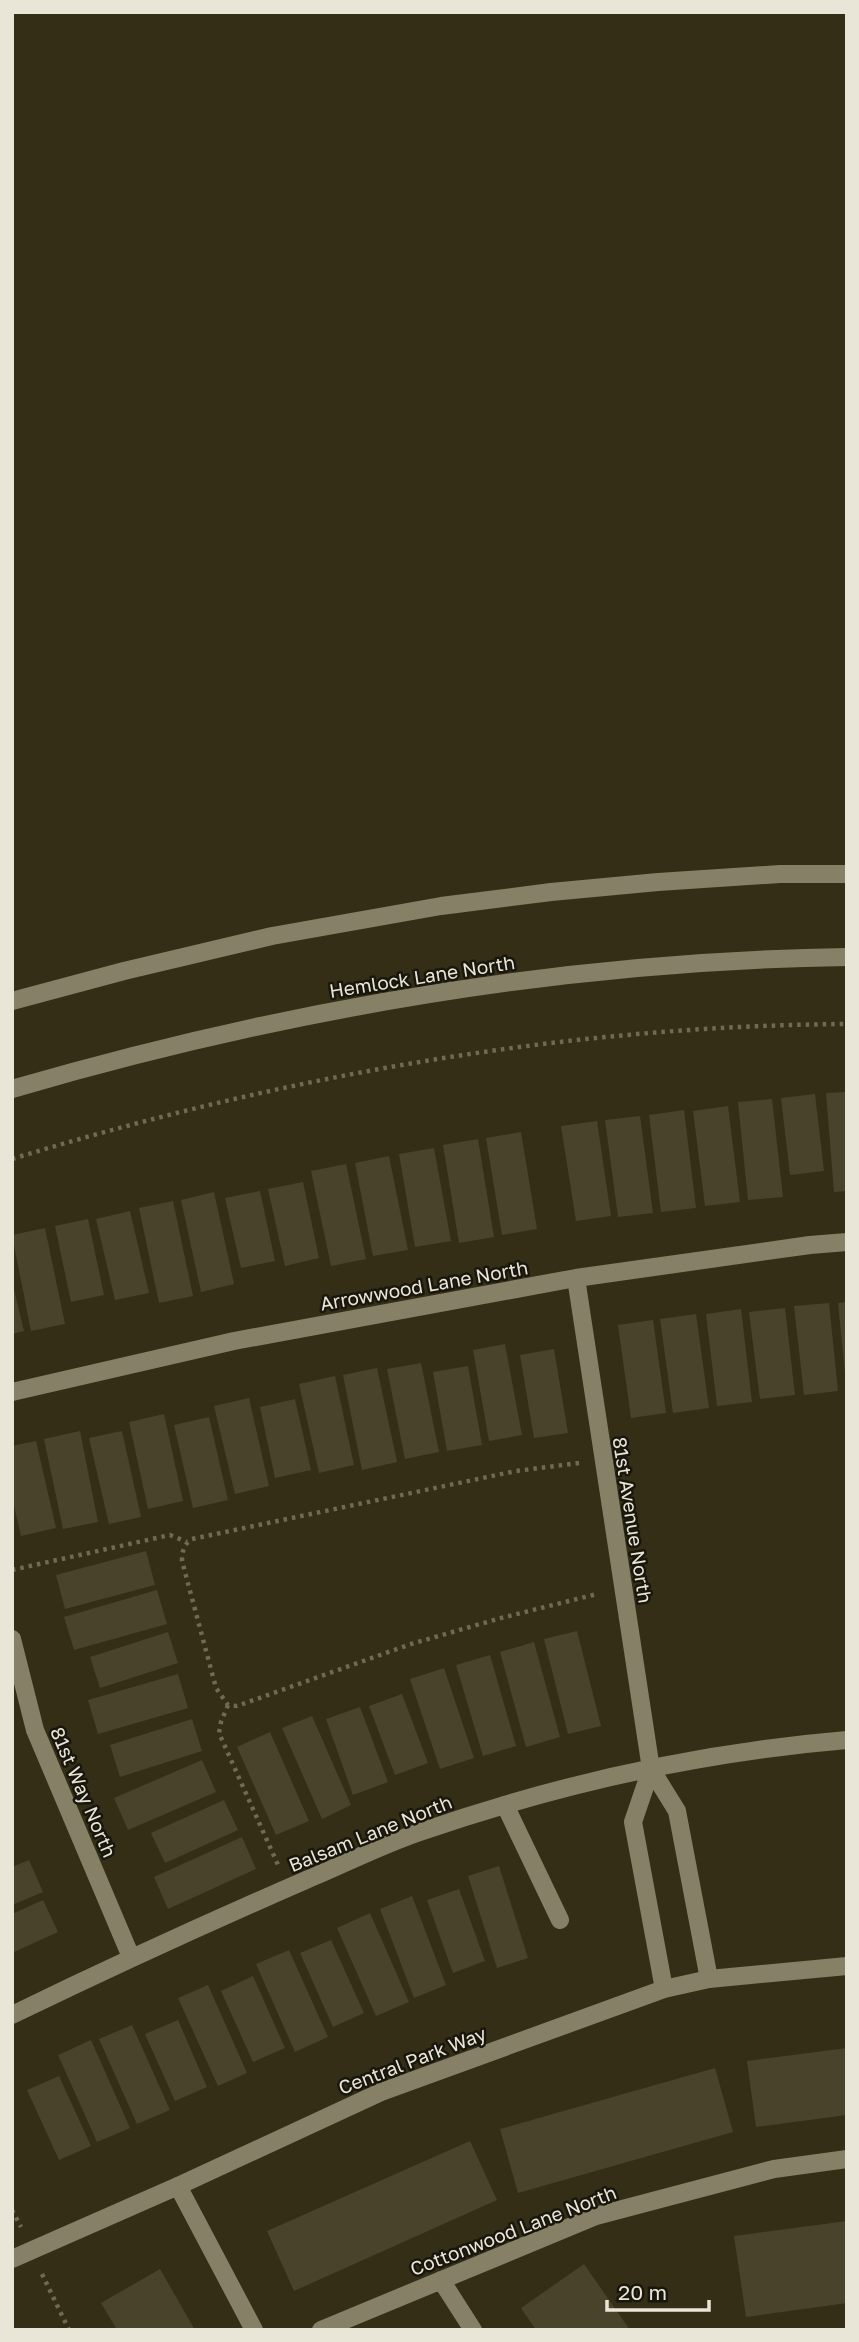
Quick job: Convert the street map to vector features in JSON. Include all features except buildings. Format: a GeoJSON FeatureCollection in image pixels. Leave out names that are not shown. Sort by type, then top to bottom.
{"type":"FeatureCollection","features":[{"type":"Feature","properties":{"kind":"street"},"geometry":{"type":"LineString","coordinates":[[12,1001],[272,936],[441,906],[658,882],[780,874],[847,874]]}},
{"type":"Feature","properties":{"kind":"street","name":"Hemlock Lane North"},"geometry":{"type":"LineString","coordinates":[[12,1089],[127,1056],[216,1035],[476,986],[595,972],[720,962],[847,957]]}},
{"type":"Feature","properties":{"kind":"street","name":"Arrowwood Lane North"},"geometry":{"type":"LineString","coordinates":[[12,1392],[234,1341],[576,1278],[847,1242]]}},
{"type":"Feature","properties":{"kind":"street","name":"81st Avenue North"},"geometry":{"type":"LineString","coordinates":[[576,1278],[652,1769],[677,1811],[709,1979]]}},
{"type":"Feature","properties":{"kind":"street","name":"81st Way North"},"geometry":{"type":"LineString","coordinates":[[12,1639],[35,1730],[131,1957]]}},
{"type":"Feature","properties":{"kind":"street","name":"Balsam Lane North"},"geometry":{"type":"LineString","coordinates":[[12,2015],[131,1957],[421,1832],[505,1805],[652,1769],[795,1744],[847,1740]]}},
{"type":"Feature","properties":{"kind":"street","name":"81st Avenue North"},"geometry":{"type":"LineString","coordinates":[[652,1769],[633,1822],[664,1989]]}},
{"type":"Feature","properties":{"kind":"street"},"geometry":{"type":"LineString","coordinates":[[505,1805],[560,1920]]}},
{"type":"Feature","properties":{"kind":"street","name":"Central Park Way"},"geometry":{"type":"LineString","coordinates":[[12,2259],[381,2092],[664,1989],[709,1979],[847,1966]]}},
{"type":"Feature","properties":{"kind":"street","name":"Cottonwood Lane North"},"geometry":{"type":"LineString","coordinates":[[321,2330],[596,2216],[774,2169],[847,2159]]}},
{"type":"Feature","properties":{"kind":"street"},"geometry":{"type":"LineString","coordinates":[[178,2186],[254,2330]]}},
{"type":"Feature","properties":{"kind":"street"},"geometry":{"type":"LineString","coordinates":[[441,2280],[472,2330]]}},
{"type":"Feature","properties":{"kind":"path"},"geometry":{"type":"LineString","coordinates":[[12,1159],[97,1133],[231,1098],[410,1062],[582,1040],[700,1029],[847,1024]]}},
{"type":"Feature","properties":{"kind":"path"},"geometry":{"type":"LineString","coordinates":[[228,1705],[216,1688],[182,1561],[182,1551],[187,1542],[516,1471],[603,1460]]}},
{"type":"Feature","properties":{"kind":"path"},"geometry":{"type":"LineString","coordinates":[[12,1570],[170,1535],[187,1542]]}},
{"type":"Feature","properties":{"kind":"path"},"geometry":{"type":"LineString","coordinates":[[228,1705],[245,1705],[365,1660],[450,1632],[597,1594],[623,1591]]}},
{"type":"Feature","properties":{"kind":"path"},"geometry":{"type":"LineString","coordinates":[[228,1705],[220,1722],[222,1742],[288,1888]]}},
{"type":"Feature","properties":{"kind":"path"},"geometry":{"type":"LineString","coordinates":[[12,2210],[22,2228]]}},
{"type":"Feature","properties":{"kind":"path"},"geometry":{"type":"LineString","coordinates":[[43,2275],[69,2330]]}}]}
